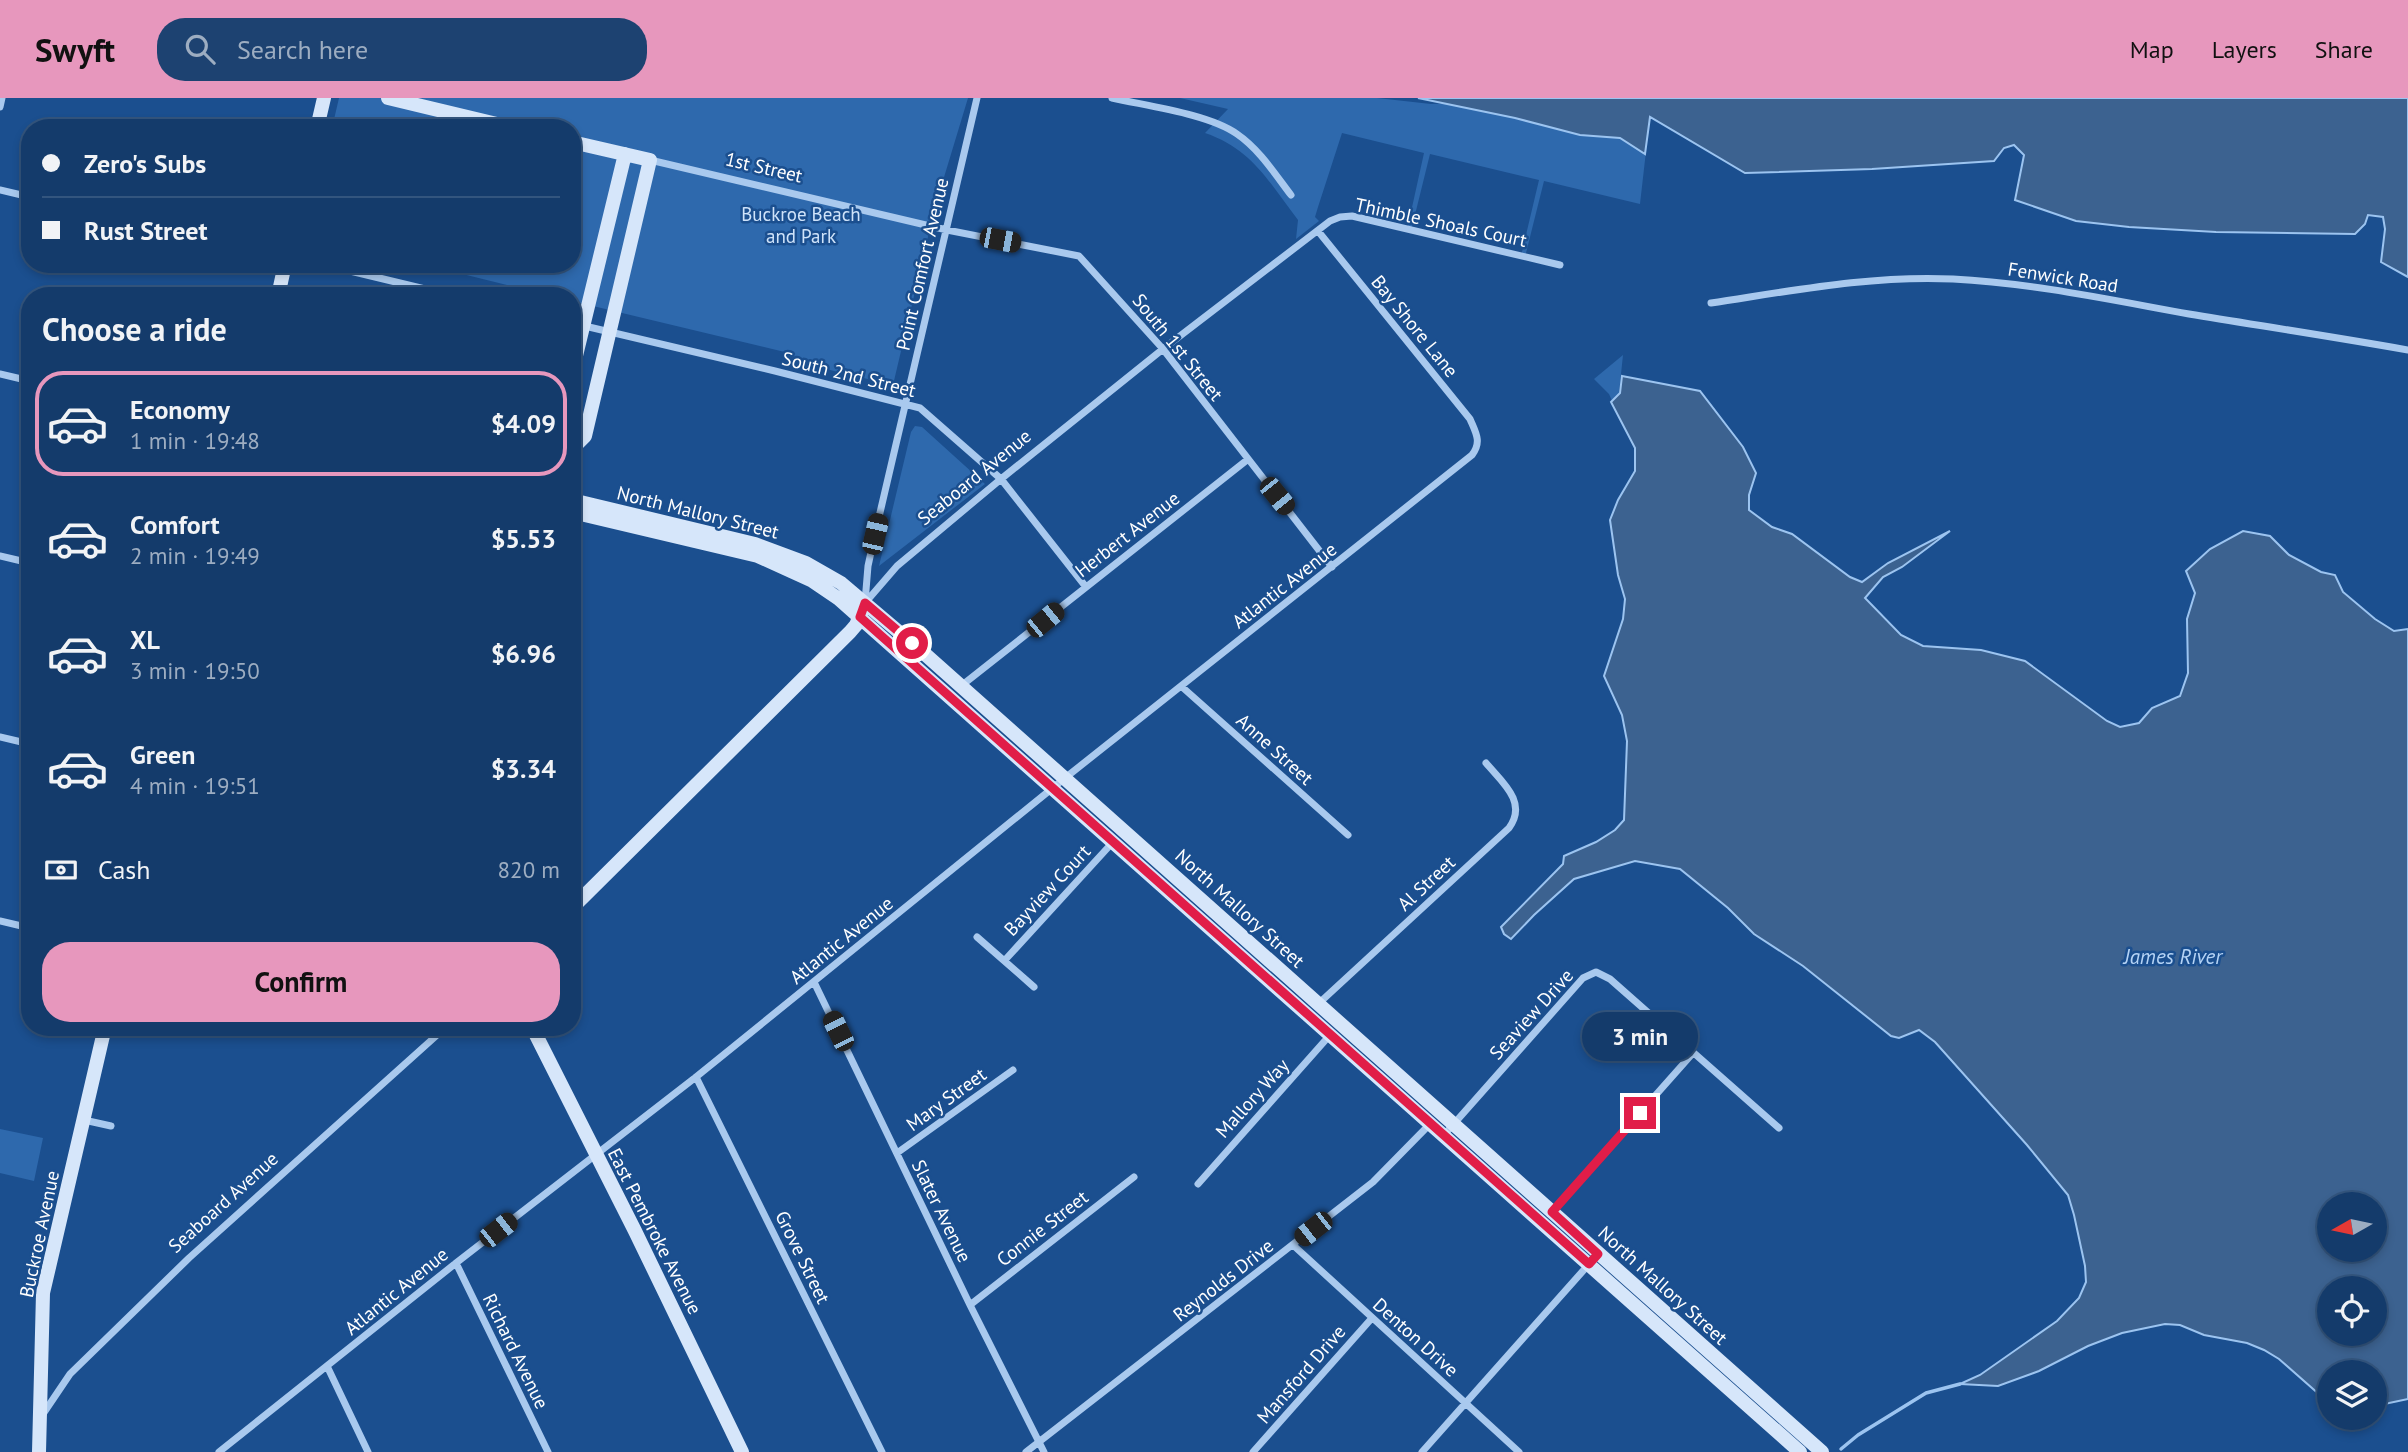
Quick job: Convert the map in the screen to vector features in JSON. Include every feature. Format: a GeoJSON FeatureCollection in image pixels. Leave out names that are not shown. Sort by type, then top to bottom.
{"type":"FeatureCollection","features":[{"type":"Feature","properties":{"kind":"main road"},"geometry":{"type":"LineString","coordinates":[[319,119],[324,98]]}},
{"type":"Feature","properties":{"kind":"main road"},"geometry":{"type":"LineString","coordinates":[[388,98],[476,119]]}},
{"type":"Feature","properties":{"kind":"main road","name":"1st Street"},"geometry":{"type":"LineString","coordinates":[[581,144],[650,160]]}},
{"type":"Feature","properties":{"kind":"main road"},"geometry":{"type":"LineString","coordinates":[[581,314],[625,154]]}},
{"type":"Feature","properties":{"kind":"main road"},"geometry":{"type":"LineString","coordinates":[[581,440],[585,436],[650,160]]}},
{"type":"Feature","properties":{"kind":"main road","name":"North Mallory Street"},"geometry":{"type":"LineString","coordinates":[[581,502],[774,549],[823,572],[865,603],[1065,778],[1314,1009],[1594,1259],[1822,1452]]}},
{"type":"Feature","properties":{"kind":"main road","name":"North Mallory Street"},"geometry":{"type":"LineString","coordinates":[[581,514],[758,556],[811,580],[860,617],[1113,842],[1314,1009],[1331,1034],[1431,1124],[1449,1130],[1552,1212],[1594,1259],[1800,1452]]}},
{"type":"Feature","properties":{"kind":"main road","name":"Seaboard Avenue"},"geometry":{"type":"LineString","coordinates":[[581,899],[850,632],[865,603]]}},
{"type":"Feature","properties":{"kind":"main road","name":"Buckroe Avenue"},"geometry":{"type":"LineString","coordinates":[[39,1452],[43,1293],[103,1036]]}},
{"type":"Feature","properties":{"kind":"main road","name":"East Pembroke Avenue"},"geometry":{"type":"LineString","coordinates":[[536,1036],[742,1452]]}},
{"type":"Feature","properties":{"kind":"street"},"geometry":{"type":"LineString","coordinates":[[0,107],[2,98]]}},
{"type":"Feature","properties":{"kind":"street","name":"Point Comfort Avenue"},"geometry":{"type":"LineString","coordinates":[[865,603],[868,566],[977,98]]}},
{"type":"Feature","properties":{"kind":"street"},"geometry":{"type":"LineString","coordinates":[[1112,98],[1209,121],[1230,130],[1256,150],[1291,195]]}},
{"type":"Feature","properties":{"kind":"street","name":"1st Street"},"geometry":{"type":"LineString","coordinates":[[650,160],[947,230]]}},
{"type":"Feature","properties":{"kind":"street"},"geometry":{"type":"LineString","coordinates":[[0,190],[21,195]]}},
{"type":"Feature","properties":{"kind":"street","name":"Thimble Shoals Court"},"geometry":{"type":"LineString","coordinates":[[1318,231],[1335,218],[1353,216],[1560,265]]}},
{"type":"Feature","properties":{"kind":"street","name":"South 1st Street"},"geometry":{"type":"LineString","coordinates":[[947,230],[1079,256],[1163,349],[1332,567]]}},
{"type":"Feature","properties":{"kind":"street","name":"Seaboard Avenue"},"geometry":{"type":"LineString","coordinates":[[865,603],[897,566],[1001,479],[1163,349],[1318,231]]}},
{"type":"Feature","properties":{"kind":"street","name":"Bay Shore Lane"},"geometry":{"type":"LineString","coordinates":[[1318,231],[1470,419],[1478,446]]}},
{"type":"Feature","properties":{"kind":"street"},"geometry":{"type":"LineString","coordinates":[[358,273],[417,287]]}},
{"type":"Feature","properties":{"kind":"street","name":"Fenwick Road"},"geometry":{"type":"LineString","coordinates":[[1711,303],[1824,285],[1952,279],[2013,284],[2408,350]]}},
{"type":"Feature","properties":{"kind":"street","name":"South 2nd Street"},"geometry":{"type":"LineString","coordinates":[[581,326],[920,408],[1001,479],[1086,587]]}},
{"type":"Feature","properties":{"kind":"street"},"geometry":{"type":"LineString","coordinates":[[0,374],[21,379]]}},
{"type":"Feature","properties":{"kind":"street","name":"Atlantic Avenue"},"geometry":{"type":"LineString","coordinates":[[219,1452],[456,1263],[696,1077],[1065,778],[1452,472],[1472,455],[1478,446]]}},
{"type":"Feature","properties":{"kind":"street","name":"Herbert Avenue"},"geometry":{"type":"LineString","coordinates":[[961,686],[1247,460]]}},
{"type":"Feature","properties":{"kind":"street"},"geometry":{"type":"LineString","coordinates":[[0,556],[21,561]]}},
{"type":"Feature","properties":{"kind":"street","name":"Anne Street"},"geometry":{"type":"LineString","coordinates":[[1181,686],[1348,835]]}},
{"type":"Feature","properties":{"kind":"street"},"geometry":{"type":"LineString","coordinates":[[0,737],[21,742]]}},
{"type":"Feature","properties":{"kind":"street","name":"Al Street"},"geometry":{"type":"LineString","coordinates":[[1314,1009],[1515,820],[1515,800],[1486,763]]}},
{"type":"Feature","properties":{"kind":"street","name":"Bayview Court"},"geometry":{"type":"LineString","coordinates":[[1005,960],[1113,842]]}},
{"type":"Feature","properties":{"kind":"street"},"geometry":{"type":"LineString","coordinates":[[0,921],[21,926]]}},
{"type":"Feature","properties":{"kind":"street","name":"Bayview Court"},"geometry":{"type":"LineString","coordinates":[[977,937],[1034,987]]}},
{"type":"Feature","properties":{"kind":"street","name":"Seaview Drive"},"geometry":{"type":"LineString","coordinates":[[1449,1130],[1590,974],[1596,972],[1610,978],[1779,1128]]}},
{"type":"Feature","properties":{"kind":"street","name":"Slater Avenue"},"geometry":{"type":"LineString","coordinates":[[814,982],[1044,1452]]}},
{"type":"Feature","properties":{"kind":"street","name":"Mallory Way"},"geometry":{"type":"LineString","coordinates":[[1198,1184],[1331,1034]]}},
{"type":"Feature","properties":{"kind":"street","name":"Seaboard Avenue"},"geometry":{"type":"LineString","coordinates":[[40,1419],[70,1374],[179,1268],[436,1036]]}},
{"type":"Feature","properties":{"kind":"street"},"geometry":{"type":"LineString","coordinates":[[1552,1212],[1693,1053]]}},
{"type":"Feature","properties":{"kind":"street","name":"Mary Street"},"geometry":{"type":"LineString","coordinates":[[897,1153],[1013,1070]]}},
{"type":"Feature","properties":{"kind":"street","name":"Grove Street"},"geometry":{"type":"LineString","coordinates":[[696,1077],[882,1452]]}},
{"type":"Feature","properties":{"kind":"street"},"geometry":{"type":"LineString","coordinates":[[83,1119],[111,1126]]}},
{"type":"Feature","properties":{"kind":"street","name":"Reynolds Drive"},"geometry":{"type":"LineString","coordinates":[[1026,1452],[1373,1182],[1431,1124]]}},
{"type":"Feature","properties":{"kind":"street","name":"Connie Street"},"geometry":{"type":"LineString","coordinates":[[970,1305],[1134,1177]]}},
{"type":"Feature","properties":{"kind":"street","name":"Denton Drive"},"geometry":{"type":"LineString","coordinates":[[1293,1245],[1519,1452]]}},
{"type":"Feature","properties":{"kind":"street"},"geometry":{"type":"LineString","coordinates":[[1422,1452],[1594,1259]]}},
{"type":"Feature","properties":{"kind":"street","name":"Richard Avenue"},"geometry":{"type":"LineString","coordinates":[[456,1263],[548,1452]]}},
{"type":"Feature","properties":{"kind":"street","name":"Mansford Drive"},"geometry":{"type":"LineString","coordinates":[[1254,1452],[1372,1318]]}},
{"type":"Feature","properties":{"kind":"street"},"geometry":{"type":"LineString","coordinates":[[327,1366],[369,1452]]}},
{"type":"Feature","properties":{"kind":"green space","name":"Buckroe Beach and Park"},"geometry":{"type":"Polygon","coordinates":[[[339,98],[968,98],[935,207],[893,385],[792,361],[793,354],[581,303],[581,287],[515,287],[459,273],[581,273],[581,119],[334,119],[339,98]]]}},
{"type":"Feature","properties":{"kind":"green space"},"geometry":{"type":"Polygon","coordinates":[[[1180,98],[1377,98],[1431,104],[1477,103],[1650,116],[1640,204],[1544,181],[1525,257],[1521,256],[1539,180],[1430,154],[1411,231],[1407,230],[1424,153],[1342,133],[1315,217],[1319,221],[1296,239],[1298,220],[1258,168],[1235,148],[1205,133],[1228,109],[1180,98]]]}},
{"type":"Feature","properties":{"kind":"green space"},"geometry":{"type":"Polygon","coordinates":[[[1623,355],[1617,412],[1609,394],[1594,379],[1623,355]]]}},
{"type":"Feature","properties":{"kind":"green space"},"geometry":{"type":"Polygon","coordinates":[[[915,426],[922,427],[985,484],[879,566],[911,432],[915,426]]]}},
{"type":"Feature","properties":{"kind":"green space"},"geometry":{"type":"Polygon","coordinates":[[[0,1129],[43,1138],[34,1181],[0,1173],[0,1129]]]}},
{"type":"Feature","properties":{"kind":"water"},"geometry":{"type":"Polygon","coordinates":[[[1418,98],[2408,98],[2408,277],[2381,262],[2385,229],[2383,217],[2368,215],[2365,224],[2355,234],[2216,232],[2076,221],[2015,200],[2024,155],[2014,145],[2004,148],[1994,161],[1872,169],[1745,173],[1650,117],[1645,154],[1620,138],[1580,135],[1515,118],[1418,98]]]}},
{"type":"Feature","properties":{"kind":"water","name":"James River"},"geometry":{"type":"Polygon","coordinates":[[[1622,376],[1700,391],[1743,447],[1756,473],[1749,495],[1749,510],[1772,527],[1792,534],[1850,577],[1862,582],[1888,563],[1950,531],[1902,567],[1883,577],[1865,598],[1901,635],[1923,646],[1981,650],[2025,661],[2107,721],[2120,727],[2139,723],[2152,708],[2180,696],[2188,673],[2187,619],[2195,593],[2186,571],[2210,549],[2243,531],[2270,536],[2289,555],[2321,572],[2335,575],[2343,592],[2375,619],[2394,631],[2408,629],[2408,1399],[2387,1403],[2387,1360],[2317,1360],[2317,1392],[2279,1359],[2264,1350],[2247,1343],[2204,1335],[2180,1325],[2165,1324],[2122,1333],[2088,1346],[2039,1371],[1998,1386],[1960,1384],[1980,1375],[2057,1321],[2079,1298],[2086,1282],[2085,1266],[2068,1195],[1935,1042],[1919,1030],[1899,1038],[1891,1036],[1803,966],[1754,934],[1728,908],[1680,869],[1635,861],[1574,879],[1511,939],[1504,934],[1501,927],[1563,864],[1564,856],[1596,842],[1615,830],[1624,820],[1627,741],[1622,715],[1604,676],[1623,619],[1625,599],[1618,575],[1610,520],[1635,471],[1635,448],[1611,402],[1620,393],[1622,376]]]}},
{"type":"Feature","properties":{"kind":"waterway"},"geometry":{"type":"LineString","coordinates":[[1841,1449],[1858,1435],[1926,1393],[1960,1384]]}},
{"type":"Feature","properties":{"kind":"route"},"geometry":{"type":"LineString","coordinates":[[912,643],[865,603],[860,617],[1589,1264],[1598,1254],[1552,1212],[1640,1113]]}}]}
